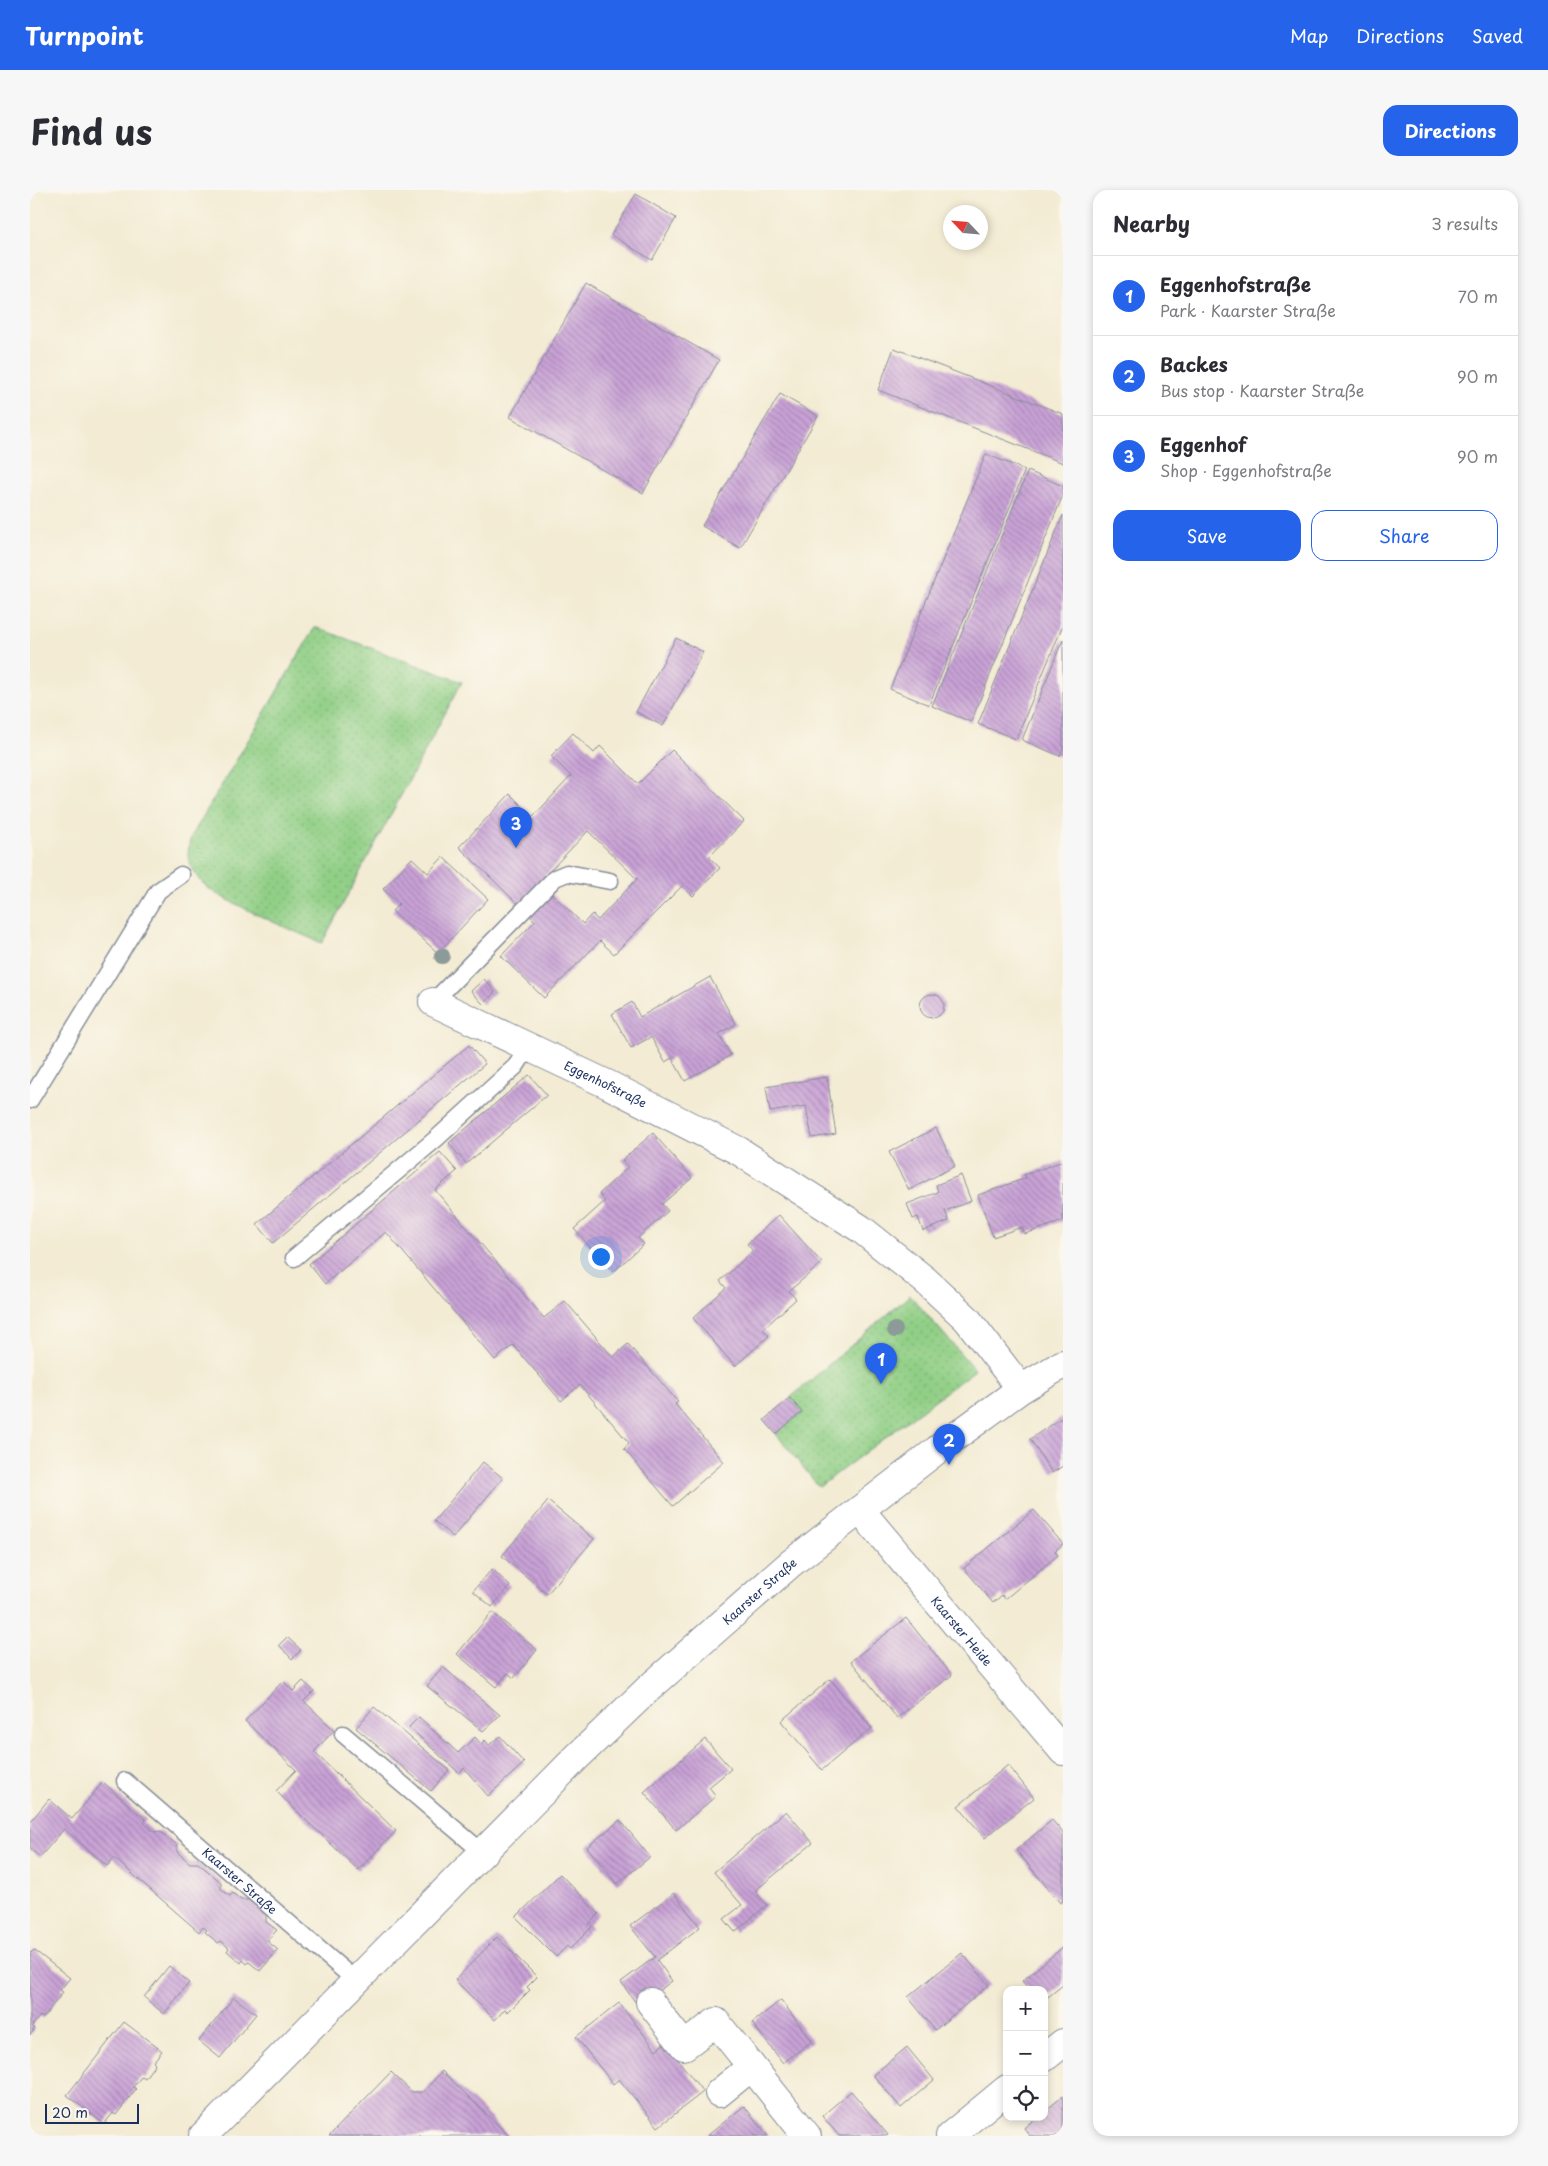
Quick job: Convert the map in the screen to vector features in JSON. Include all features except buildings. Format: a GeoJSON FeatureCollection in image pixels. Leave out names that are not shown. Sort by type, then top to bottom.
{"type":"FeatureCollection","features":[{"type":"Feature","properties":{"kind":"street","name":"Eggenhofstraße"},"geometry":{"type":"LineString","coordinates":[[433,1002],[529,1046],[739,1151],[861,1229],[926,1281],[967,1319],[1021,1389]]}},
{"type":"Feature","properties":{"kind":"street","name":"Kaarster Straße"},"geometry":{"type":"LineString","coordinates":[[203,2136],[482,1852],[648,1689],[790,1564],[937,1450],[1021,1389],[1063,1364]]}},
{"type":"Feature","properties":{"kind":"street","name":"Kaarster Heide"},"geometry":{"type":"LineString","coordinates":[[860,1510],[1063,1751]]}},
{"type":"Feature","properties":{"kind":"street"},"geometry":{"type":"LineString","coordinates":[[650,2002],[684,2046],[716,2022],[807,2136]]}},
{"type":"Feature","properties":{"kind":"street"},"geometry":{"type":"LineString","coordinates":[[1048,2055],[1063,2042]]}},
{"type":"Feature","properties":{"kind":"street"},"geometry":{"type":"LineString","coordinates":[[719,2093],[751,2067]]}},
{"type":"Feature","properties":{"kind":"street"},"geometry":{"type":"LineString","coordinates":[[950,2136],[1003,2092]]}},
{"type":"Feature","properties":{"kind":"lane"},"geometry":{"type":"LineString","coordinates":[[433,1002],[555,878],[568,873],[610,881]]}},
{"type":"Feature","properties":{"kind":"lane"},"geometry":{"type":"LineString","coordinates":[[30,1100],[158,891],[181,875]]}},
{"type":"Feature","properties":{"kind":"lane"},"geometry":{"type":"LineString","coordinates":[[294,1258],[516,1066],[529,1046]]}},
{"type":"Feature","properties":{"kind":"lane"},"geometry":{"type":"LineString","coordinates":[[343,1734],[482,1852]]}},
{"type":"Feature","properties":{"kind":"lane","name":"Kaarster Straße"},"geometry":{"type":"LineString","coordinates":[[125,1782],[356,1981]]}},
{"type":"Feature","properties":{"kind":"green space"},"geometry":{"type":"Polygon","coordinates":[[[315,627],[462,682],[322,943],[222,897],[204,884],[196,875],[188,854],[191,837],[315,627]]]}},
{"type":"Feature","properties":{"kind":"green space"},"geometry":{"type":"Polygon","coordinates":[[[910,1295],[975,1370],[819,1487],[776,1434],[802,1412],[790,1398],[910,1295]]]}},
{"type":"Feature","properties":{"kind":"place","name":"Eggenhof"},"geometry":{"type":"Point","coordinates":[516,848]}},
{"type":"Feature","properties":{"kind":"place","name":"Eggenhofstraße"},"geometry":{"type":"Point","coordinates":[881,1384]}},
{"type":"Feature","properties":{"kind":"place","name":"Backes"},"geometry":{"type":"Point","coordinates":[949,1465]}}]}
